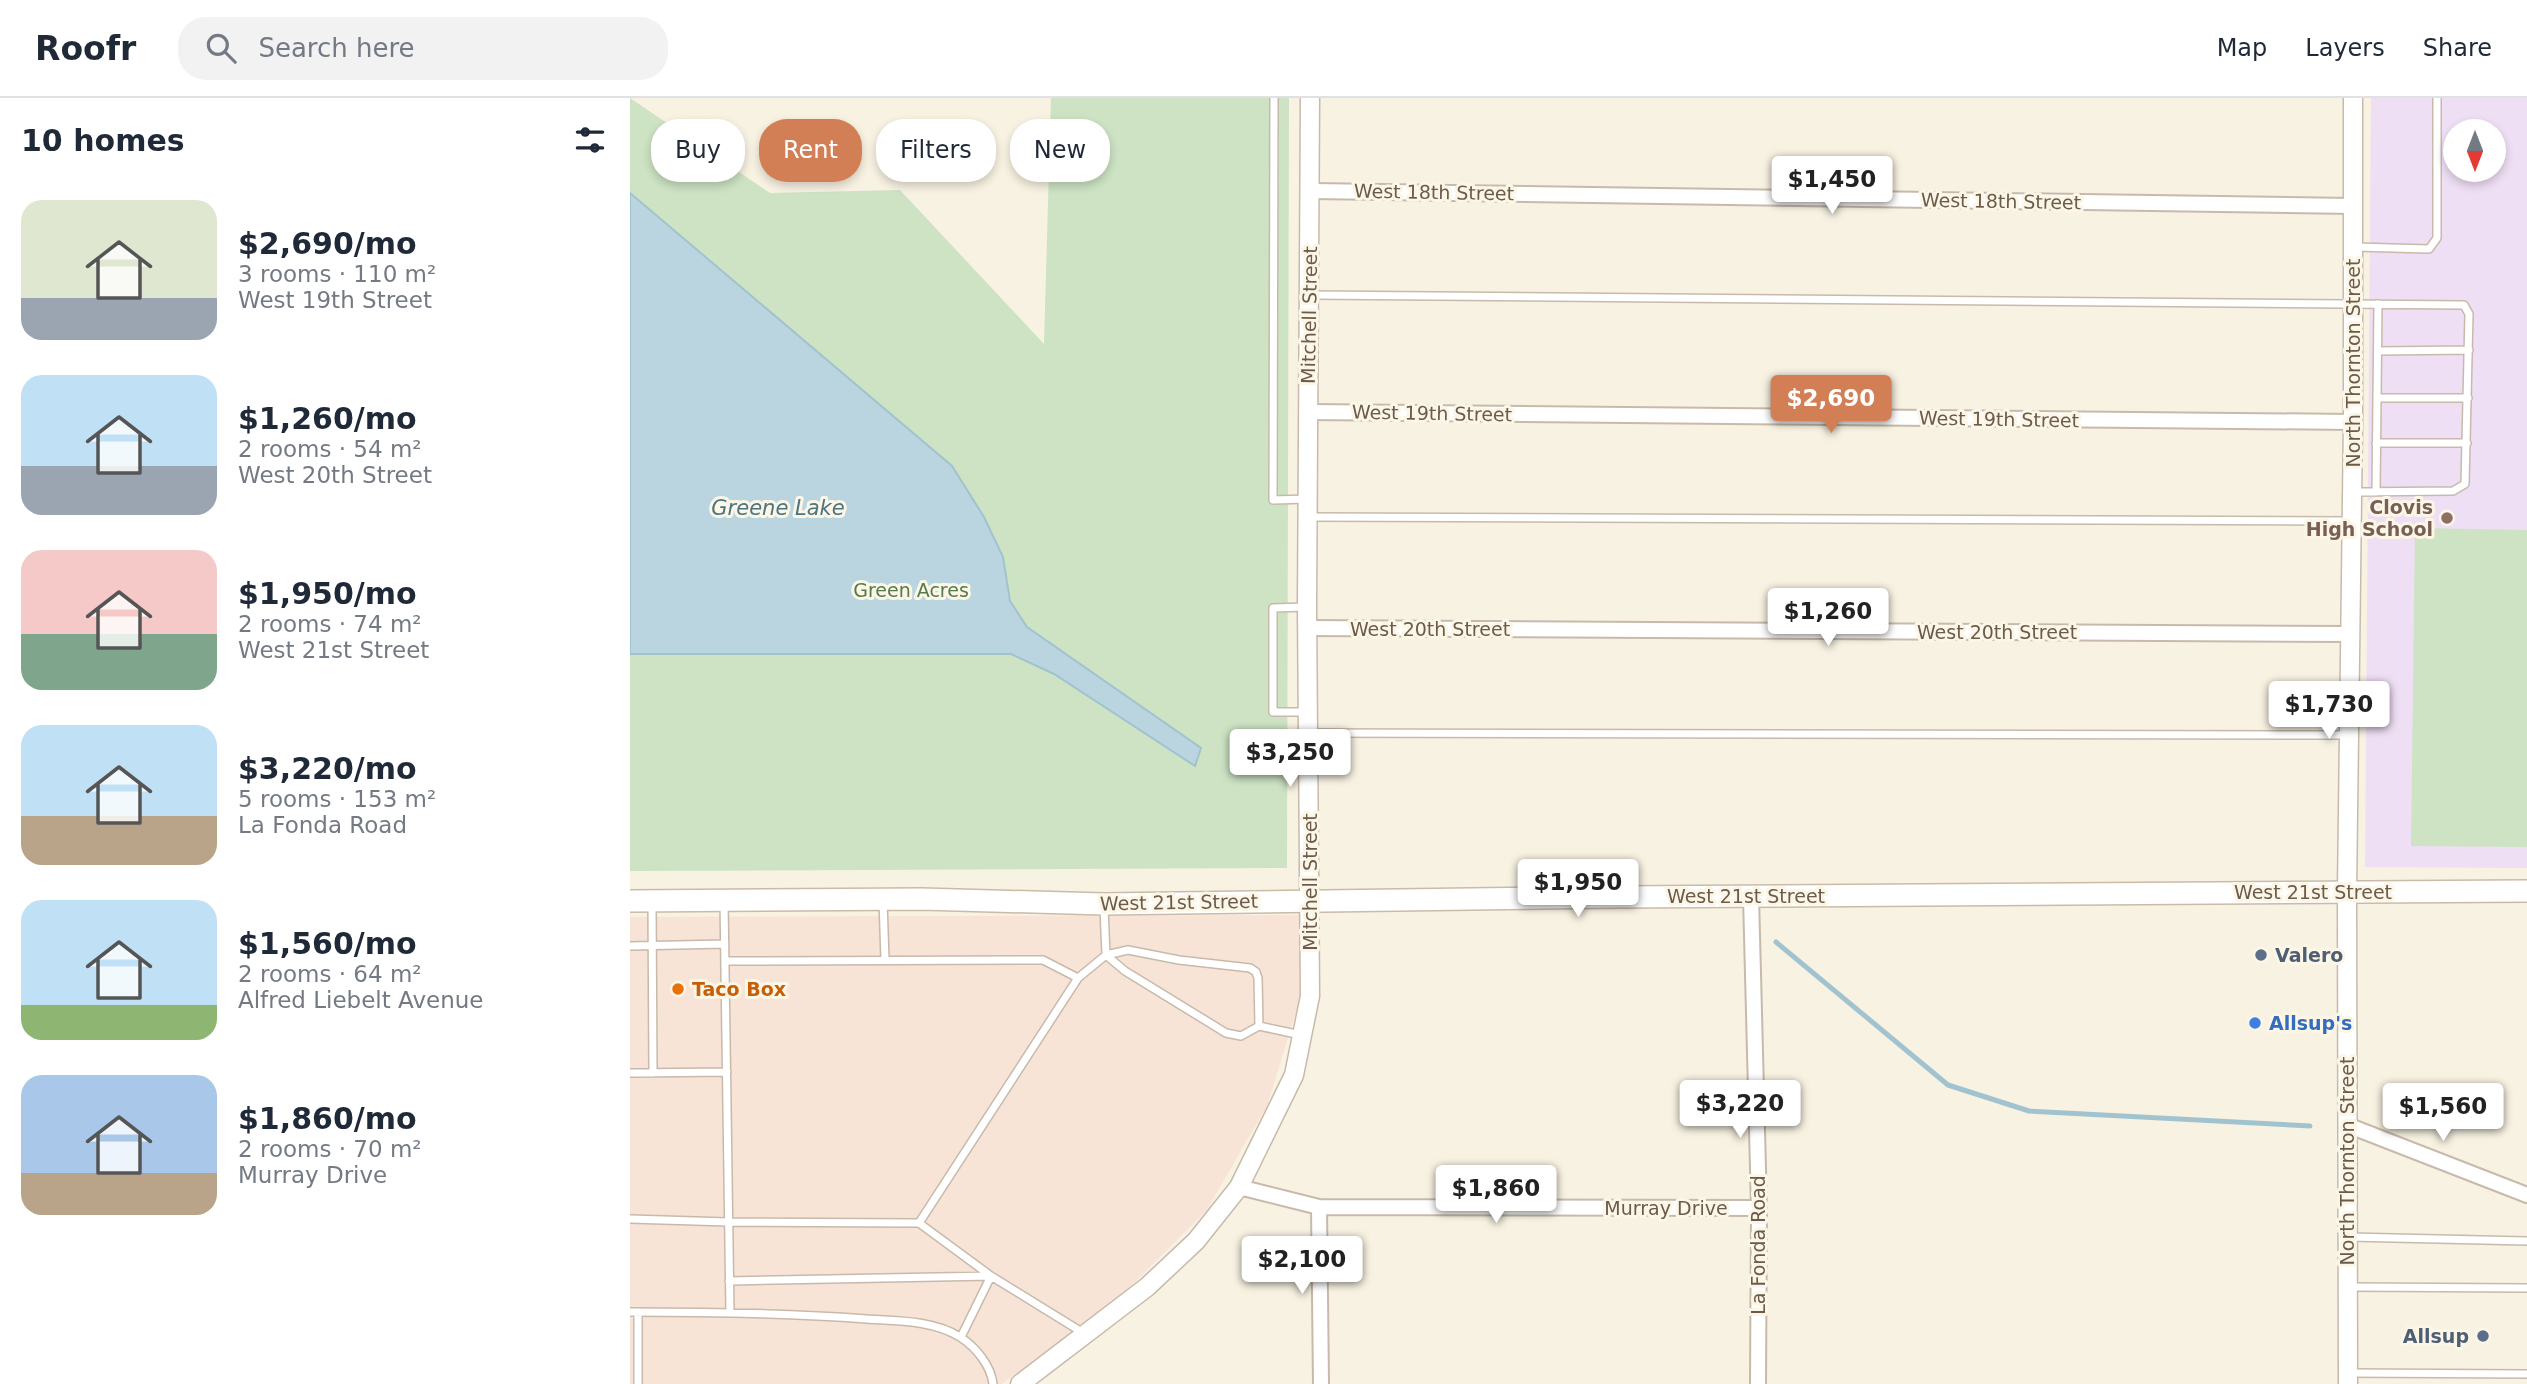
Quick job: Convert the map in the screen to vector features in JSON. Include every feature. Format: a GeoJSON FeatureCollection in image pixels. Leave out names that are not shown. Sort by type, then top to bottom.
{"type":"FeatureCollection","features":[{"type":"Feature","properties":{"kind":"main road","name":"West 21st Street"},"geometry":{"type":"LineString","coordinates":[[630,901],[883,899],[1104,904],[1310,900],[2527,891]]}},
{"type":"Feature","properties":{"kind":"street","name":"Mitchell Street"},"geometry":{"type":"LineString","coordinates":[[1020,1384],[1147,1287],[1186,1250],[1239,1187],[1294,1075],[1310,996],[1307,607],[1310,98]]}},
{"type":"Feature","properties":{"kind":"street","name":"North Thornton Street"},"geometry":{"type":"LineString","coordinates":[[2348,1379],[2347,891],[2354,305],[2353,98]]}},
{"type":"Feature","properties":{"kind":"street","name":"West 18th Street"},"geometry":{"type":"LineString","coordinates":[[1311,191],[2354,206]]}},
{"type":"Feature","properties":{"kind":"street","name":"West 19th Street"},"geometry":{"type":"LineString","coordinates":[[1308,412],[2353,422]]}},
{"type":"Feature","properties":{"kind":"street","name":"West 20th Street"},"geometry":{"type":"LineString","coordinates":[[1307,628],[2350,634]]}},
{"type":"Feature","properties":{"kind":"street","name":"La Fonda Road"},"geometry":{"type":"LineString","coordinates":[[1751,896],[1759,1208],[1758,1384]]}},
{"type":"Feature","properties":{"kind":"street"},"geometry":{"type":"LineString","coordinates":[[2347,1125],[2527,1195]]}},
{"type":"Feature","properties":{"kind":"street","name":"Murray Drive"},"geometry":{"type":"LineString","coordinates":[[1239,1187],[1319,1207],[1759,1208]]}},
{"type":"Feature","properties":{"kind":"street"},"geometry":{"type":"LineString","coordinates":[[1319,1207],[1321,1384]]}},
{"type":"Feature","properties":{"kind":"lane"},"geometry":{"type":"LineString","coordinates":[[1274,98],[1273,500],[1308,508],[2352,520]]}},
{"type":"Feature","properties":{"kind":"lane"},"geometry":{"type":"LineString","coordinates":[[2354,247],[2429,249],[2437,239],[2437,98]]}},
{"type":"Feature","properties":{"kind":"lane"},"geometry":{"type":"LineString","coordinates":[[1310,295],[2463,305],[2469,314],[2465,484],[2457,490],[2352,492]]}},
{"type":"Feature","properties":{"kind":"lane"},"geometry":{"type":"LineString","coordinates":[[2376,492],[2378,304]]}},
{"type":"Feature","properties":{"kind":"lane"},"geometry":{"type":"LineString","coordinates":[[2378,351],[2469,350]]}},
{"type":"Feature","properties":{"kind":"lane"},"geometry":{"type":"LineString","coordinates":[[2377,398],[2468,398]]}},
{"type":"Feature","properties":{"kind":"lane"},"geometry":{"type":"LineString","coordinates":[[2376,443],[2467,443]]}},
{"type":"Feature","properties":{"kind":"lane"},"geometry":{"type":"LineString","coordinates":[[1307,607],[1273,608],[1273,712],[1308,712]]}},
{"type":"Feature","properties":{"kind":"lane"},"geometry":{"type":"LineString","coordinates":[[1309,733],[2349,734]]}},
{"type":"Feature","properties":{"kind":"lane"},"geometry":{"type":"LineString","coordinates":[[883,899],[885,960]]}},
{"type":"Feature","properties":{"kind":"lane"},"geometry":{"type":"LineString","coordinates":[[724,900],[730,1313]]}},
{"type":"Feature","properties":{"kind":"lane"},"geometry":{"type":"LineString","coordinates":[[652,901],[653,1073]]}},
{"type":"Feature","properties":{"kind":"lane"},"geometry":{"type":"LineString","coordinates":[[1104,904],[1106,955],[1125,971],[1226,1033],[1241,1036],[1259,1026],[1301,1035]]}},
{"type":"Feature","properties":{"kind":"lane"},"geometry":{"type":"LineString","coordinates":[[630,946],[725,944]]}},
{"type":"Feature","properties":{"kind":"lane"},"geometry":{"type":"LineString","coordinates":[[919,1223],[1078,978],[1106,955],[1128,950],[1179,960],[1250,968],[1256,972],[1258,978],[1259,1026]]}},
{"type":"Feature","properties":{"kind":"lane"},"geometry":{"type":"LineString","coordinates":[[725,961],[1043,960],[1078,978]]}},
{"type":"Feature","properties":{"kind":"lane"},"geometry":{"type":"LineString","coordinates":[[630,1073],[727,1072]]}},
{"type":"Feature","properties":{"kind":"lane"},"geometry":{"type":"LineString","coordinates":[[630,1219],[919,1223],[991,1276],[1085,1334]]}},
{"type":"Feature","properties":{"kind":"lane"},"geometry":{"type":"LineString","coordinates":[[2347,1237],[2527,1241]]}},
{"type":"Feature","properties":{"kind":"lane"},"geometry":{"type":"LineString","coordinates":[[729,1281],[991,1276]]}},
{"type":"Feature","properties":{"kind":"lane"},"geometry":{"type":"LineString","coordinates":[[961,1337],[991,1276]]}},
{"type":"Feature","properties":{"kind":"lane"},"geometry":{"type":"LineString","coordinates":[[2347,1287],[2527,1288]]}},
{"type":"Feature","properties":{"kind":"lane"},"geometry":{"type":"LineString","coordinates":[[638,1384],[634,1312],[809,1314],[923,1323],[961,1337],[983,1359],[992,1374],[993,1384]]}},
{"type":"Feature","properties":{"kind":"lane"},"geometry":{"type":"LineString","coordinates":[[2348,1379],[2527,1374]]}},
{"type":"Feature","properties":{"kind":"shaded area","name":"Clovis High School"},"geometry":{"type":"Polygon","coordinates":[[[2371,98],[2527,98],[2527,868],[2365,867],[2371,98]]]}},
{"type":"Feature","properties":{"kind":"shaded area"},"geometry":{"type":"Polygon","coordinates":[[[1301,915],[1300,999],[1267,1106],[1206,1211],[1124,1293],[1002,1384],[630,1384],[630,917],[1301,915]]]}},
{"type":"Feature","properties":{"kind":"green space","name":"Green Acres"},"geometry":{"type":"Polygon","coordinates":[[[630,98],[661,119],[651,119],[651,182],[745,182],[745,176],[770,193],[900,190],[1044,344],[1049,182],[1110,182],[1110,119],[1050,119],[1051,98],[1289,98],[1287,868],[630,871],[630,98]]]}},
{"type":"Feature","properties":{"kind":"green space"},"geometry":{"type":"Polygon","coordinates":[[[2415,528],[2527,530],[2527,847],[2411,846],[2415,528]]]}},
{"type":"Feature","properties":{"kind":"water","name":"Greene Lake"},"geometry":{"type":"Polygon","coordinates":[[[630,193],[952,466],[984,517],[1003,557],[1010,601],[1027,627],[1201,748],[1195,766],[1054,674],[1011,654],[630,654],[630,193]]]}},
{"type":"Feature","properties":{"kind":"waterway"},"geometry":{"type":"LineString","coordinates":[[1776,942],[1948,1085],[2029,1111],[2310,1126]]}},
{"type":"Feature","properties":{"kind":"place","name":"Clovis High School"},"geometry":{"type":"Point","coordinates":[2447,518]}},
{"type":"Feature","properties":{"kind":"place","name":"Valero"},"geometry":{"type":"Point","coordinates":[2261,955]}},
{"type":"Feature","properties":{"kind":"place","name":"Taco Box"},"geometry":{"type":"Point","coordinates":[678,989]}},
{"type":"Feature","properties":{"kind":"place","name":"Allsup's"},"geometry":{"type":"Point","coordinates":[2255,1023]}},
{"type":"Feature","properties":{"kind":"place","name":"Allsup"},"geometry":{"type":"Point","coordinates":[2483,1336]}}]}
